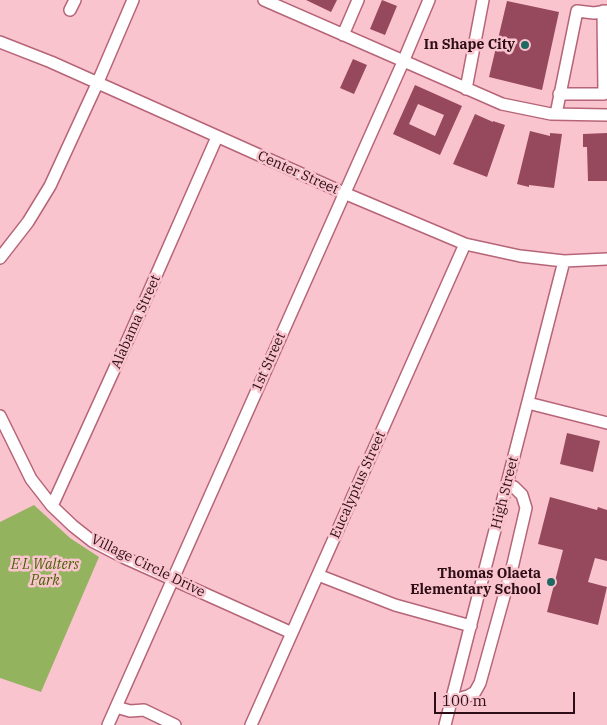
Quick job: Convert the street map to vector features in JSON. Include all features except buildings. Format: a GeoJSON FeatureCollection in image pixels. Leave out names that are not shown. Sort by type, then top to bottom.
{"type":"FeatureCollection","features":[{"type":"Feature","properties":{"kind":"street"},"geometry":{"type":"LineString","coordinates":[[0,258],[28,222],[50,186],[133,0]]}},
{"type":"Feature","properties":{"kind":"street"},"geometry":{"type":"LineString","coordinates":[[264,0],[290,5],[343,35],[502,104],[556,114],[607,115]]}},
{"type":"Feature","properties":{"kind":"street"},"geometry":{"type":"LineString","coordinates":[[343,35],[358,0]]}},
{"type":"Feature","properties":{"kind":"street","name":"1st Street"},"geometry":{"type":"LineString","coordinates":[[108,725],[429,0]]}},
{"type":"Feature","properties":{"kind":"street"},"geometry":{"type":"LineString","coordinates":[[466,89],[483,0]]}},
{"type":"Feature","properties":{"kind":"street"},"geometry":{"type":"LineString","coordinates":[[560,94],[604,94],[602,11],[595,0]]}},
{"type":"Feature","properties":{"kind":"street"},"geometry":{"type":"LineString","coordinates":[[556,114],[577,11],[602,11]]}},
{"type":"Feature","properties":{"kind":"street","name":"Center Street"},"geometry":{"type":"LineString","coordinates":[[0,42],[51,62],[344,193],[465,244],[520,256],[564,260],[607,259]]}},
{"type":"Feature","properties":{"kind":"street","name":"Alabama Street"},"geometry":{"type":"LineString","coordinates":[[52,506],[218,137]]}},
{"type":"Feature","properties":{"kind":"street","name":"Eucalyptus Street"},"geometry":{"type":"LineString","coordinates":[[251,725],[465,244]]}},
{"type":"Feature","properties":{"kind":"street","name":"High Street"},"geometry":{"type":"LineString","coordinates":[[445,725],[564,260]]}},
{"type":"Feature","properties":{"kind":"street"},"geometry":{"type":"LineString","coordinates":[[528,402],[607,422]]}},
{"type":"Feature","properties":{"kind":"street","name":"Village Circle Drive"},"geometry":{"type":"LineString","coordinates":[[0,416],[32,479],[52,506],[92,541],[125,558],[292,633]]}},
{"type":"Feature","properties":{"kind":"street"},"geometry":{"type":"LineString","coordinates":[[451,701],[475,692],[480,683],[513,564],[526,508],[522,495],[507,484]]}},
{"type":"Feature","properties":{"kind":"street"},"geometry":{"type":"LineString","coordinates":[[318,575],[395,605],[471,626]]}},
{"type":"Feature","properties":{"kind":"street"},"geometry":{"type":"LineString","coordinates":[[116,707],[130,711],[144,710],[175,725]]}},
{"type":"Feature","properties":{"kind":"green space","name":"E L Walters Park"},"geometry":{"type":"Polygon","coordinates":[[[34,505],[70,538],[99,557],[41,692],[0,678],[0,522],[34,505]]]}},
{"type":"Feature","properties":{"kind":"place","name":"In Shape City"},"geometry":{"type":"Point","coordinates":[525,45]}},
{"type":"Feature","properties":{"kind":"place","name":"Thomas Olaeta Elementary School"},"geometry":{"type":"Point","coordinates":[551,582]}}]}
